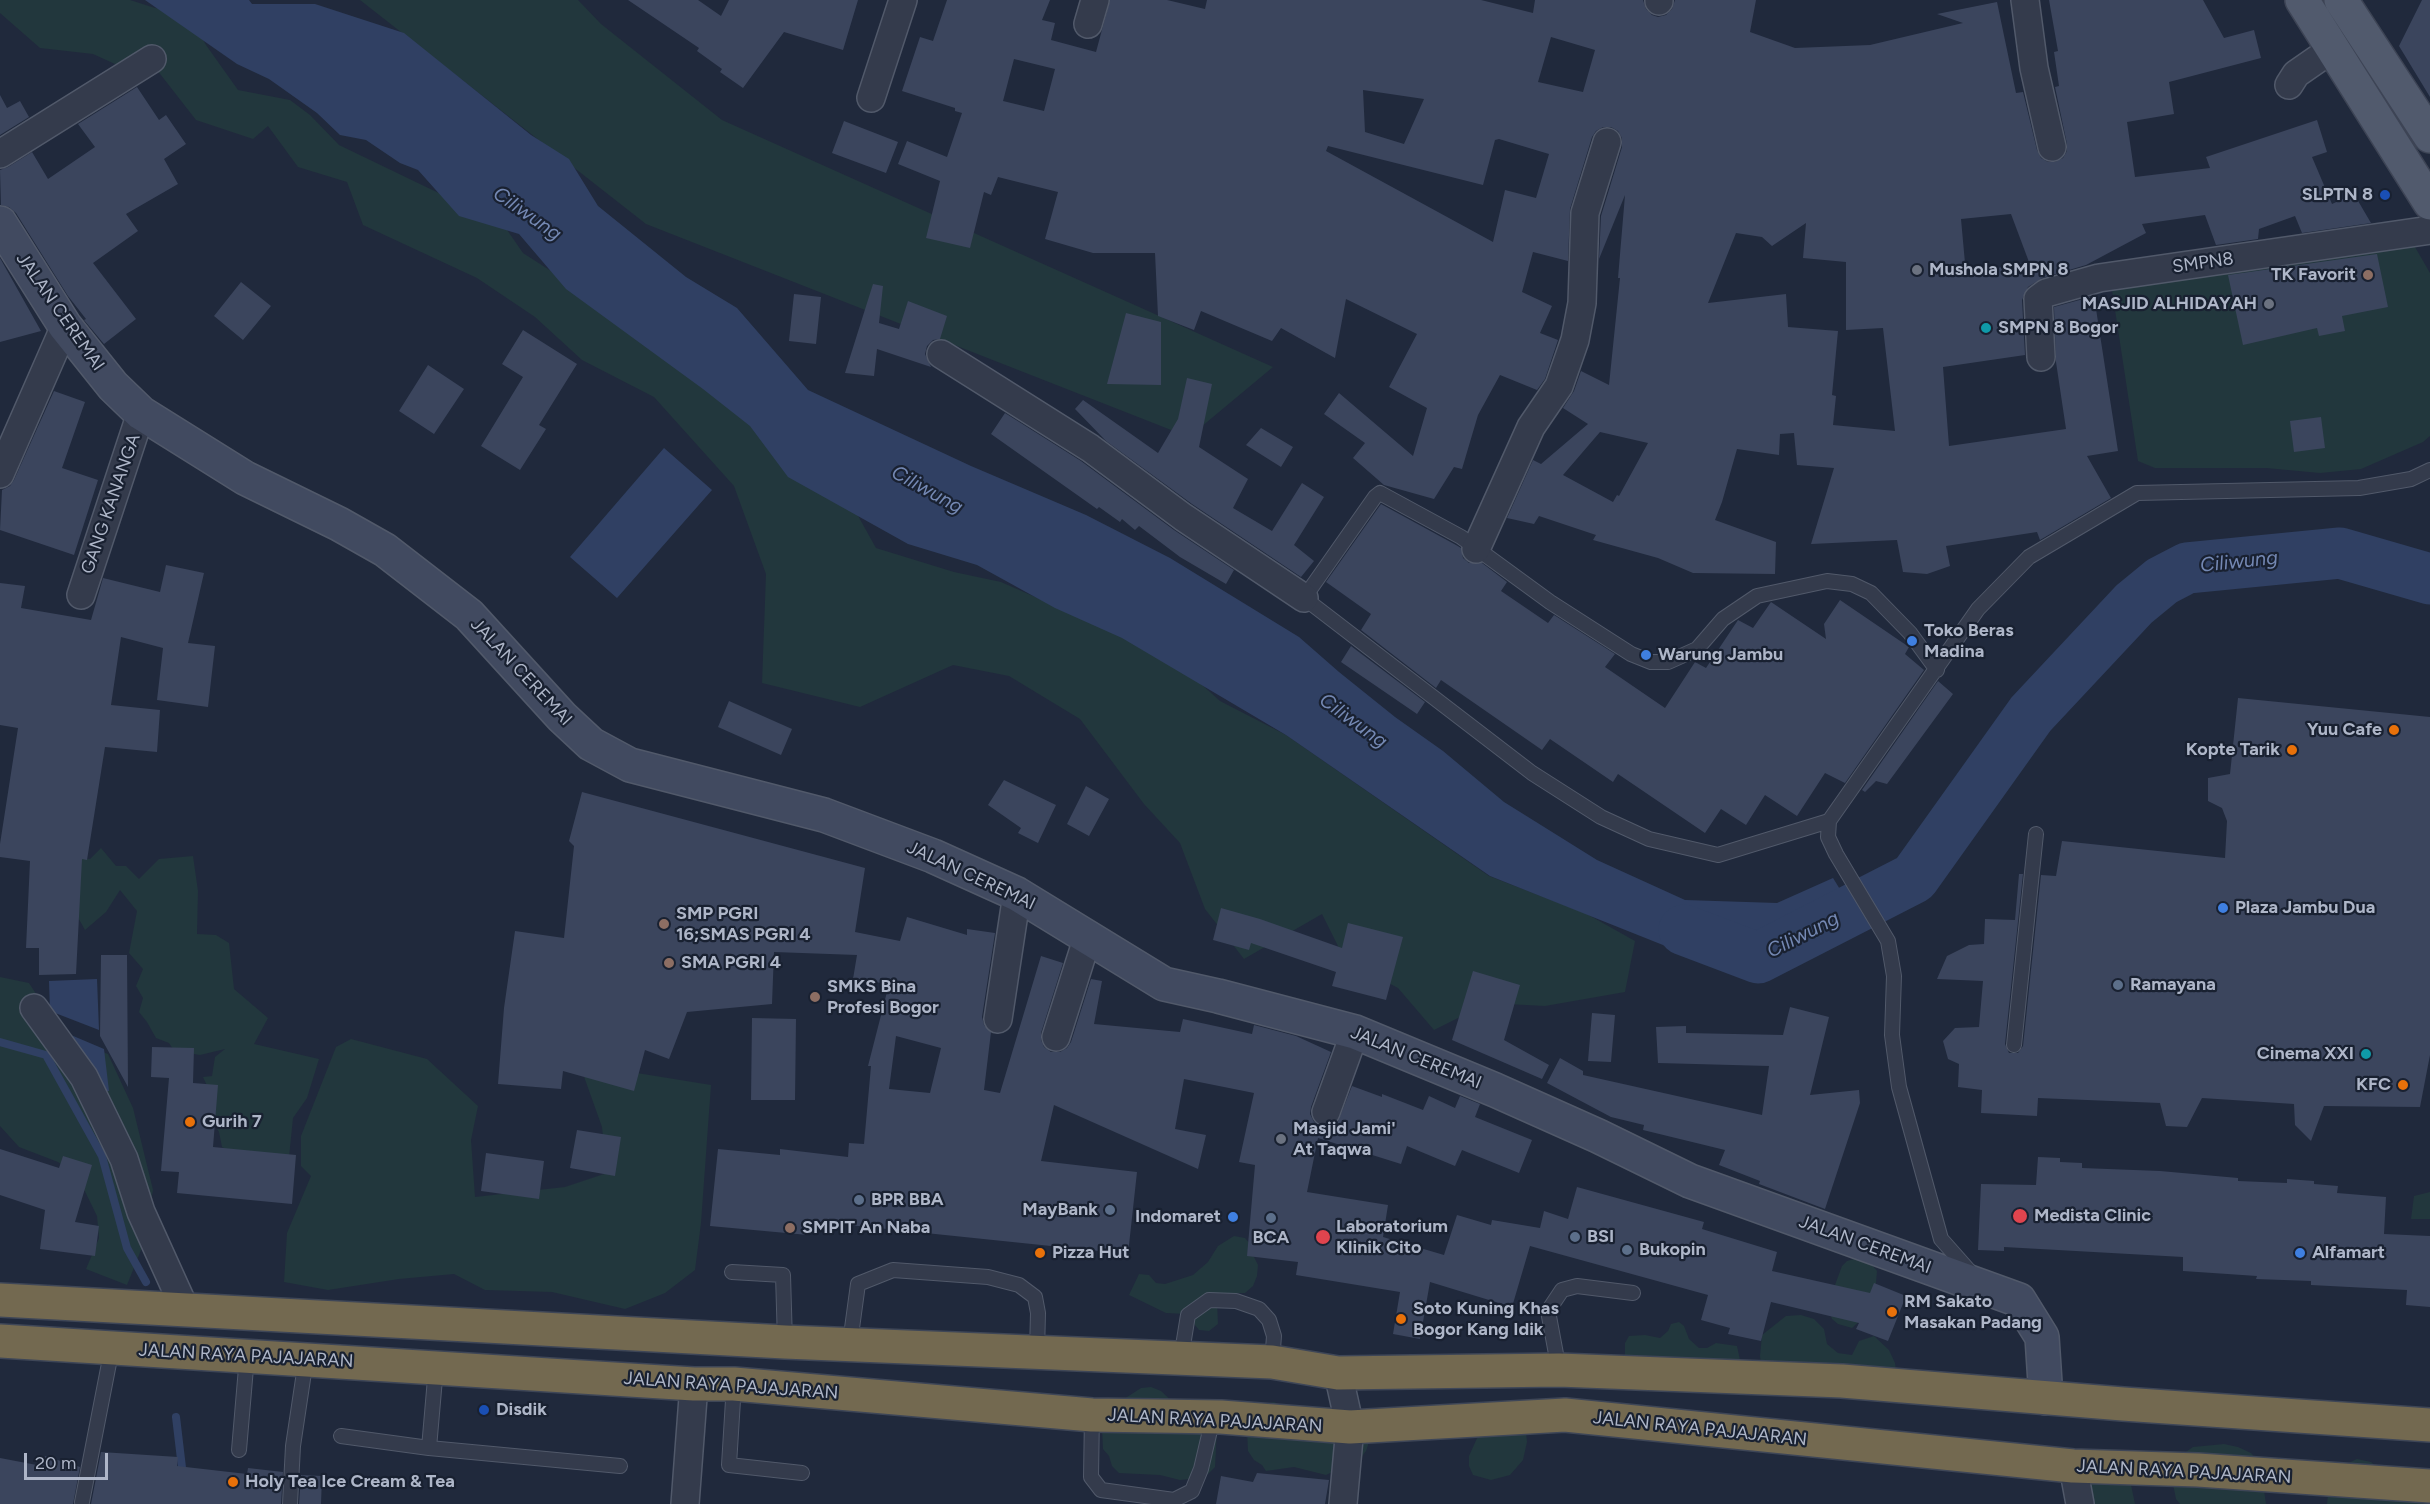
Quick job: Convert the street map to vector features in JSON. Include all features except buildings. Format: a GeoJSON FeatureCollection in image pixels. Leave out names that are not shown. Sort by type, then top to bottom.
{"type":"FeatureCollection","features":[{"type":"Feature","properties":{"kind":"highway"},"geometry":{"type":"LineString","coordinates":[[0,1300],[785,1342],[1272,1362],[1338,1373],[1559,1370],[1842,1381],[2430,1425]]}},
{"type":"Feature","properties":{"kind":"highway","name":"JALAN RAYA PAJAJARAN"},"geometry":{"type":"LineString","coordinates":[[0,1341],[694,1384],[734,1384],[1092,1415],[1221,1418],[1350,1427],[1565,1415],[2073,1466],[2198,1470],[2430,1486]]}},
{"type":"Feature","properties":{"kind":"main road"},"geometry":{"type":"LineString","coordinates":[[2302,0],[2430,203]]}},
{"type":"Feature","properties":{"kind":"main road"},"geometry":{"type":"LineString","coordinates":[[2341,0],[2430,136]]}},
{"type":"Feature","properties":{"kind":"street"},"geometry":{"type":"LineString","coordinates":[[871,98],[903,0]]}},
{"type":"Feature","properties":{"kind":"street"},"geometry":{"type":"LineString","coordinates":[[2025,0],[2034,68],[2052,147]]}},
{"type":"Feature","properties":{"kind":"street"},"geometry":{"type":"LineString","coordinates":[[2289,85],[2296,74],[2332,50]]}},
{"type":"Feature","properties":{"kind":"street"},"geometry":{"type":"LineString","coordinates":[[0,154],[152,59]]}},
{"type":"Feature","properties":{"kind":"street"},"geometry":{"type":"LineString","coordinates":[[1476,549],[1531,427],[1559,386],[1575,340],[1582,303],[1585,213],[1607,142]]}},
{"type":"Feature","properties":{"kind":"street","name":"SMPN8"},"geometry":{"type":"LineString","coordinates":[[2041,357],[2038,299],[2046,294],[2099,278],[2430,230]]}},
{"type":"Feature","properties":{"kind":"street","name":"JALAN CEREMAI"},"geometry":{"type":"LineString","coordinates":[[4,238],[65,326],[113,386],[141,414],[245,478],[339,524],[385,550],[469,615],[562,717],[591,744],[630,765],[824,815],[933,856],[1017,894],[1164,984],[1355,1032],[1495,1090],[1598,1136],[1690,1181],[2019,1300],[2042,1337],[2046,1398]]}},
{"type":"Feature","properties":{"kind":"street"},"geometry":{"type":"LineString","coordinates":[[0,474],[65,326]]}},
{"type":"Feature","properties":{"kind":"street"},"geometry":{"type":"LineString","coordinates":[[941,354],[1090,448],[1183,517],[1266,575],[1304,598]]}},
{"type":"Feature","properties":{"kind":"street","name":"GANG KANANGA"},"geometry":{"type":"LineString","coordinates":[[81,595],[141,414]]}},
{"type":"Feature","properties":{"kind":"street"},"geometry":{"type":"LineString","coordinates":[[998,1019],[1017,894]]}},
{"type":"Feature","properties":{"kind":"street"},"geometry":{"type":"LineString","coordinates":[[1056,1037],[1088,936]]}},
{"type":"Feature","properties":{"kind":"street"},"geometry":{"type":"LineString","coordinates":[[34,1008],[84,1077],[124,1159],[141,1212],[185,1309]]}},
{"type":"Feature","properties":{"kind":"street"},"geometry":{"type":"LineString","coordinates":[[1326,1112],[1355,1032]]}},
{"type":"Feature","properties":{"kind":"street"},"geometry":{"type":"LineString","coordinates":[[1338,1373],[1350,1427],[1343,1504]]}},
{"type":"Feature","properties":{"kind":"street"},"geometry":{"type":"LineString","coordinates":[[685,1504],[694,1384]]}},
{"type":"Feature","properties":{"kind":"street"},"geometry":{"type":"LineString","coordinates":[[2073,1466],[2080,1504]]}},
{"type":"Feature","properties":{"kind":"lane"},"geometry":{"type":"LineString","coordinates":[[1985,1289],[1941,1239],[1899,1087],[1892,1035],[1894,976],[1888,941],[1836,854],[1828,837],[1829,821],[1978,609],[2029,557],[2137,493],[2359,488],[2411,479],[2430,470]]}},
{"type":"Feature","properties":{"kind":"lane"},"geometry":{"type":"LineString","coordinates":[[1829,821],[1718,855],[1649,839],[1601,817],[1532,773],[1304,598],[1374,497],[1380,493],[1461,537],[1550,602],[1631,654],[1651,662],[1668,662],[1697,649],[1723,619],[1757,596],[1827,581],[1852,584],[1871,593],[1910,633],[1937,670]]}},
{"type":"Feature","properties":{"kind":"lane"},"geometry":{"type":"LineString","coordinates":[[2014,1045],[2036,834]]}},
{"type":"Feature","properties":{"kind":"lane"},"geometry":{"type":"LineString","coordinates":[[850,1343],[858,1284],[893,1270],[988,1277],[1019,1285],[1035,1297],[1038,1312],[1036,1351]]}},
{"type":"Feature","properties":{"kind":"lane"},"geometry":{"type":"LineString","coordinates":[[732,1272],[783,1275],[785,1342]]}},
{"type":"Feature","properties":{"kind":"lane"},"geometry":{"type":"LineString","coordinates":[[1559,1370],[1548,1311],[1562,1290],[1577,1286],[1633,1293]]}},
{"type":"Feature","properties":{"kind":"lane"},"geometry":{"type":"LineString","coordinates":[[1181,1358],[1188,1315],[1209,1300],[1236,1301],[1259,1309],[1269,1320],[1274,1336],[1272,1362]]}},
{"type":"Feature","properties":{"kind":"lane"},"geometry":{"type":"LineString","coordinates":[[82,1502],[112,1348]]}},
{"type":"Feature","properties":{"kind":"lane"},"geometry":{"type":"LineString","coordinates":[[239,1450],[247,1356]]}},
{"type":"Feature","properties":{"kind":"lane"},"geometry":{"type":"LineString","coordinates":[[290,1504],[293,1446],[306,1359]]}},
{"type":"Feature","properties":{"kind":"lane"},"geometry":{"type":"LineString","coordinates":[[429,1448],[436,1367]]}},
{"type":"Feature","properties":{"kind":"lane"},"geometry":{"type":"LineString","coordinates":[[734,1384],[729,1465],[802,1473]]}},
{"type":"Feature","properties":{"kind":"lane"},"geometry":{"type":"LineString","coordinates":[[1092,1415],[1091,1477],[1101,1490],[1174,1500],[1192,1491],[1201,1469],[1212,1422],[1221,1418]]}},
{"type":"Feature","properties":{"kind":"lane"},"geometry":{"type":"LineString","coordinates":[[341,1436],[429,1448],[621,1466]]}},
{"type":"Feature","properties":{"kind":"green space"},"geometry":{"type":"Polygon","coordinates":[[[0,0],[130,0],[155,8],[186,10],[206,45],[238,90],[290,100],[310,115],[339,145],[503,224],[523,253],[610,309],[852,505],[876,548],[954,572],[1001,582],[1058,607],[1133,634],[1190,674],[1220,701],[1286,735],[1489,876],[1585,913],[1635,941],[1625,992],[1545,1006],[1488,1003],[1434,1030],[1398,988],[1345,960],[1322,914],[1244,959],[1205,909],[1180,843],[1144,804],[1080,719],[1009,676],[953,665],[860,707],[762,683],[766,574],[734,486],[654,397],[582,360],[535,317],[477,278],[363,225],[347,182],[298,167],[268,126],[253,139],[196,120],[157,70],[137,74],[93,54],[40,48],[0,13],[0,0]]]}},
{"type":"Feature","properties":{"kind":"green space"},"geometry":{"type":"Polygon","coordinates":[[[360,0],[578,0],[601,24],[722,120],[1273,367],[1189,437],[646,224],[360,0]]]}},
{"type":"Feature","properties":{"kind":"green space"},"geometry":{"type":"Polygon","coordinates":[[[2400,221],[2430,273],[2430,436],[2423,442],[2361,469],[2320,473],[2266,468],[2155,468],[2138,461],[2112,290],[2224,267],[2400,221]]]}},
{"type":"Feature","properties":{"kind":"green space"},"geometry":{"type":"Polygon","coordinates":[[[101,848],[116,866],[126,866],[139,879],[159,859],[193,856],[198,891],[197,934],[216,935],[229,943],[234,989],[268,1018],[254,1044],[319,1059],[307,1098],[293,1118],[287,1177],[249,1164],[222,1147],[219,1132],[207,1111],[214,1101],[203,1077],[212,1076],[215,1057],[225,1049],[200,1055],[188,1053],[178,1057],[169,1043],[156,1038],[139,1012],[143,998],[136,986],[143,969],[129,953],[137,911],[120,890],[106,912],[85,930],[71,905],[74,857],[90,859],[101,848]]]}},
{"type":"Feature","properties":{"kind":"green space"},"geometry":{"type":"Polygon","coordinates":[[[0,977],[29,983],[64,1037],[108,1054],[133,1108],[153,1190],[143,1245],[127,1285],[86,1269],[99,1238],[97,1216],[77,1175],[58,1162],[19,1147],[0,1126],[0,977]]]}},
{"type":"Feature","properties":{"kind":"green space"},"geometry":{"type":"Polygon","coordinates":[[[351,1039],[427,1059],[478,1106],[471,1140],[475,1197],[565,1187],[607,1173],[602,1127],[582,1071],[600,1067],[711,1085],[701,1223],[695,1270],[665,1293],[625,1309],[552,1292],[485,1290],[454,1274],[399,1279],[328,1290],[284,1282],[287,1233],[311,1176],[301,1166],[301,1136],[336,1047],[351,1039]]]}},
{"type":"Feature","properties":{"kind":"green space"},"geometry":{"type":"Polygon","coordinates":[[[2430,1192],[2430,1219],[2411,1219],[2414,1196],[2430,1192]]]}},
{"type":"Feature","properties":{"kind":"green space"},"geometry":{"type":"Polygon","coordinates":[[[1234,1236],[1245,1238],[1251,1245],[1258,1265],[1257,1276],[1253,1286],[1245,1293],[1224,1293],[1217,1301],[1218,1324],[1209,1331],[1199,1330],[1186,1314],[1166,1313],[1129,1295],[1139,1274],[1149,1275],[1156,1283],[1165,1284],[1193,1275],[1208,1262],[1218,1246],[1234,1236]]]}},
{"type":"Feature","properties":{"kind":"green space"},"geometry":{"type":"Polygon","coordinates":[[[1861,1257],[1867,1259],[1877,1271],[1876,1283],[1874,1298],[1863,1318],[1852,1328],[1838,1324],[1832,1319],[1830,1313],[1835,1285],[1842,1266],[1847,1261],[1861,1257]]]}},
{"type":"Feature","properties":{"kind":"green space"},"geometry":{"type":"Polygon","coordinates":[[[1801,1315],[1814,1319],[1824,1329],[1827,1344],[1838,1353],[1852,1355],[1859,1341],[1874,1336],[1889,1350],[1895,1363],[1897,1376],[1762,1371],[1760,1356],[1762,1335],[1786,1316],[1801,1315]]]}},
{"type":"Feature","properties":{"kind":"green space"},"geometry":{"type":"Polygon","coordinates":[[[1679,1322],[1684,1326],[1689,1339],[1699,1348],[1707,1348],[1716,1343],[1737,1346],[1739,1366],[1625,1358],[1625,1343],[1629,1336],[1645,1335],[1660,1338],[1668,1331],[1671,1324],[1679,1322]]]}},
{"type":"Feature","properties":{"kind":"green space"},"geometry":{"type":"Polygon","coordinates":[[[1151,1387],[1161,1391],[1176,1405],[1217,1429],[1215,1467],[1208,1474],[1199,1478],[1180,1480],[1160,1475],[1119,1473],[1112,1466],[1109,1456],[1103,1449],[1102,1428],[1121,1401],[1141,1388],[1151,1387]]]}},
{"type":"Feature","properties":{"kind":"green space"},"geometry":{"type":"Polygon","coordinates":[[[1274,1402],[1369,1442],[1366,1451],[1360,1459],[1326,1475],[1294,1467],[1266,1471],[1248,1451],[1247,1430],[1264,1404],[1274,1402]]]}},
{"type":"Feature","properties":{"kind":"green space"},"geometry":{"type":"Polygon","coordinates":[[[1526,1432],[1527,1442],[1523,1460],[1510,1475],[1491,1480],[1473,1475],[1469,1466],[1469,1456],[1478,1436],[1526,1432]]]}},
{"type":"Feature","properties":{"kind":"green space"},"geometry":{"type":"Polygon","coordinates":[[[2224,1444],[2251,1453],[2260,1463],[2266,1504],[2180,1504],[2176,1499],[2173,1484],[2180,1456],[2193,1447],[2224,1444]]]}},
{"type":"Feature","properties":{"kind":"green space"},"geometry":{"type":"Polygon","coordinates":[[[2357,1459],[2371,1462],[2382,1471],[2430,1475],[2430,1504],[2327,1504],[2328,1494],[2342,1466],[2357,1459]]]}},
{"type":"Feature","properties":{"kind":"green space"},"geometry":{"type":"Polygon","coordinates":[[[2076,1476],[2130,1480],[2135,1504],[2073,1504],[2076,1476]]]}},
{"type":"Feature","properties":{"kind":"water"},"geometry":{"type":"Polygon","coordinates":[[[145,0],[249,0],[252,4],[315,4],[404,33],[531,135],[569,159],[598,206],[686,277],[737,308],[808,390],[971,466],[1086,515],[1170,558],[1299,637],[1339,672],[1395,717],[1443,751],[1504,802],[1597,860],[1685,900],[1777,903],[1833,878],[1859,920],[1798,944],[1734,958],[1688,955],[1490,876],[1286,735],[1122,638],[1055,608],[977,565],[908,544],[788,477],[750,426],[566,289],[519,234],[459,216],[418,170],[400,163],[366,140],[340,135],[317,113],[269,79],[237,64],[145,0]]]}},
{"type":"Feature","properties":{"kind":"water"},"geometry":{"type":"Polygon","coordinates":[[[664,448],[712,490],[617,598],[570,557],[664,448]]]}},
{"type":"Feature","properties":{"kind":"water"},"geometry":{"type":"Polygon","coordinates":[[[97,979],[99,1030],[50,1011],[49,981],[97,979]]]}},
{"type":"Feature","properties":{"kind":"water"},"geometry":{"type":"Polygon","coordinates":[[[52,1027],[104,1049],[109,1091],[93,1092],[52,1027]]]}},
{"type":"Feature","properties":{"kind":"waterway","name":"Ciliwung"},"geometry":{"type":"LineString","coordinates":[[1684,930],[1758,958],[1914,878],[2031,714],[2134,604],[2162,581],[2187,568],[2340,553],[2430,579]]}},
{"type":"Feature","properties":{"kind":"waterway"},"geometry":{"type":"LineString","coordinates":[[0,1042],[46,1055],[102,1156],[127,1248],[146,1282]]}},
{"type":"Feature","properties":{"kind":"waterway"},"geometry":{"type":"LineString","coordinates":[[176,1417],[183,1476]]}},
{"type":"Feature","properties":{"kind":"place","name":"SLPTN 8"},"geometry":{"type":"Point","coordinates":[2385,195]}},
{"type":"Feature","properties":{"kind":"place","name":"Mushola SMPN 8"},"geometry":{"type":"Point","coordinates":[1917,270]}},
{"type":"Feature","properties":{"kind":"place","name":"TK Favorit"},"geometry":{"type":"Point","coordinates":[2368,275]}},
{"type":"Feature","properties":{"kind":"place","name":"MASJID ALHIDAYAH"},"geometry":{"type":"Point","coordinates":[2269,304]}},
{"type":"Feature","properties":{"kind":"place","name":"SMPN 8 Bogor"},"geometry":{"type":"Point","coordinates":[1986,328]}},
{"type":"Feature","properties":{"kind":"place","name":"Toko Beras Madina"},"geometry":{"type":"Point","coordinates":[1912,641]}},
{"type":"Feature","properties":{"kind":"place","name":"Warung Jambu"},"geometry":{"type":"Point","coordinates":[1646,655]}},
{"type":"Feature","properties":{"kind":"place","name":"Yuu Cafe"},"geometry":{"type":"Point","coordinates":[2394,730]}},
{"type":"Feature","properties":{"kind":"place","name":"Kopte Tarik"},"geometry":{"type":"Point","coordinates":[2292,750]}},
{"type":"Feature","properties":{"kind":"place","name":"Plaza Jambu Dua"},"geometry":{"type":"Point","coordinates":[2223,908]}},
{"type":"Feature","properties":{"kind":"place","name":"SMP PGRI 16;SMAS PGRI 4"},"geometry":{"type":"Point","coordinates":[664,924]}},
{"type":"Feature","properties":{"kind":"place","name":"SMA PGRI 4"},"geometry":{"type":"Point","coordinates":[669,963]}},
{"type":"Feature","properties":{"kind":"place","name":"Ramayana"},"geometry":{"type":"Point","coordinates":[2118,985]}},
{"type":"Feature","properties":{"kind":"place","name":"SMKS Bina Profesi Bogor"},"geometry":{"type":"Point","coordinates":[815,997]}},
{"type":"Feature","properties":{"kind":"place","name":"Cinema XXI"},"geometry":{"type":"Point","coordinates":[2366,1054]}},
{"type":"Feature","properties":{"kind":"place","name":"KFC"},"geometry":{"type":"Point","coordinates":[2403,1085]}},
{"type":"Feature","properties":{"kind":"place","name":"Gurih 7"},"geometry":{"type":"Point","coordinates":[190,1122]}},
{"type":"Feature","properties":{"kind":"place","name":"Masjid Jami' At Taqwa"},"geometry":{"type":"Point","coordinates":[1281,1139]}},
{"type":"Feature","properties":{"kind":"place","name":"BPR BBA"},"geometry":{"type":"Point","coordinates":[859,1200]}},
{"type":"Feature","properties":{"kind":"place","name":"MayBank"},"geometry":{"type":"Point","coordinates":[1110,1210]}},
{"type":"Feature","properties":{"kind":"place","name":"Medista Clinic"},"geometry":{"type":"Point","coordinates":[2020,1216]}},
{"type":"Feature","properties":{"kind":"place","name":"Indomaret"},"geometry":{"type":"Point","coordinates":[1233,1217]}},
{"type":"Feature","properties":{"kind":"place","name":"BCA"},"geometry":{"type":"Point","coordinates":[1271,1218]}},
{"type":"Feature","properties":{"kind":"place","name":"SMPIT An Naba"},"geometry":{"type":"Point","coordinates":[790,1228]}},
{"type":"Feature","properties":{"kind":"place","name":"Laboratorium Klinik Cito"},"geometry":{"type":"Point","coordinates":[1323,1237]}},
{"type":"Feature","properties":{"kind":"place","name":"BSI"},"geometry":{"type":"Point","coordinates":[1575,1237]}},
{"type":"Feature","properties":{"kind":"place","name":"Bukopin"},"geometry":{"type":"Point","coordinates":[1627,1250]}},
{"type":"Feature","properties":{"kind":"place","name":"Pizza Hut"},"geometry":{"type":"Point","coordinates":[1040,1253]}},
{"type":"Feature","properties":{"kind":"place","name":"Alfamart"},"geometry":{"type":"Point","coordinates":[2300,1253]}},
{"type":"Feature","properties":{"kind":"place","name":"RM Sakato Masakan Padang"},"geometry":{"type":"Point","coordinates":[1892,1312]}},
{"type":"Feature","properties":{"kind":"place","name":"Soto Kuning Khas Bogor Kang Idik"},"geometry":{"type":"Point","coordinates":[1401,1319]}},
{"type":"Feature","properties":{"kind":"place","name":"Disdik"},"geometry":{"type":"Point","coordinates":[484,1410]}},
{"type":"Feature","properties":{"kind":"place","name":"Holy Tea Ice Cream & Tea"},"geometry":{"type":"Point","coordinates":[233,1482]}}]}
